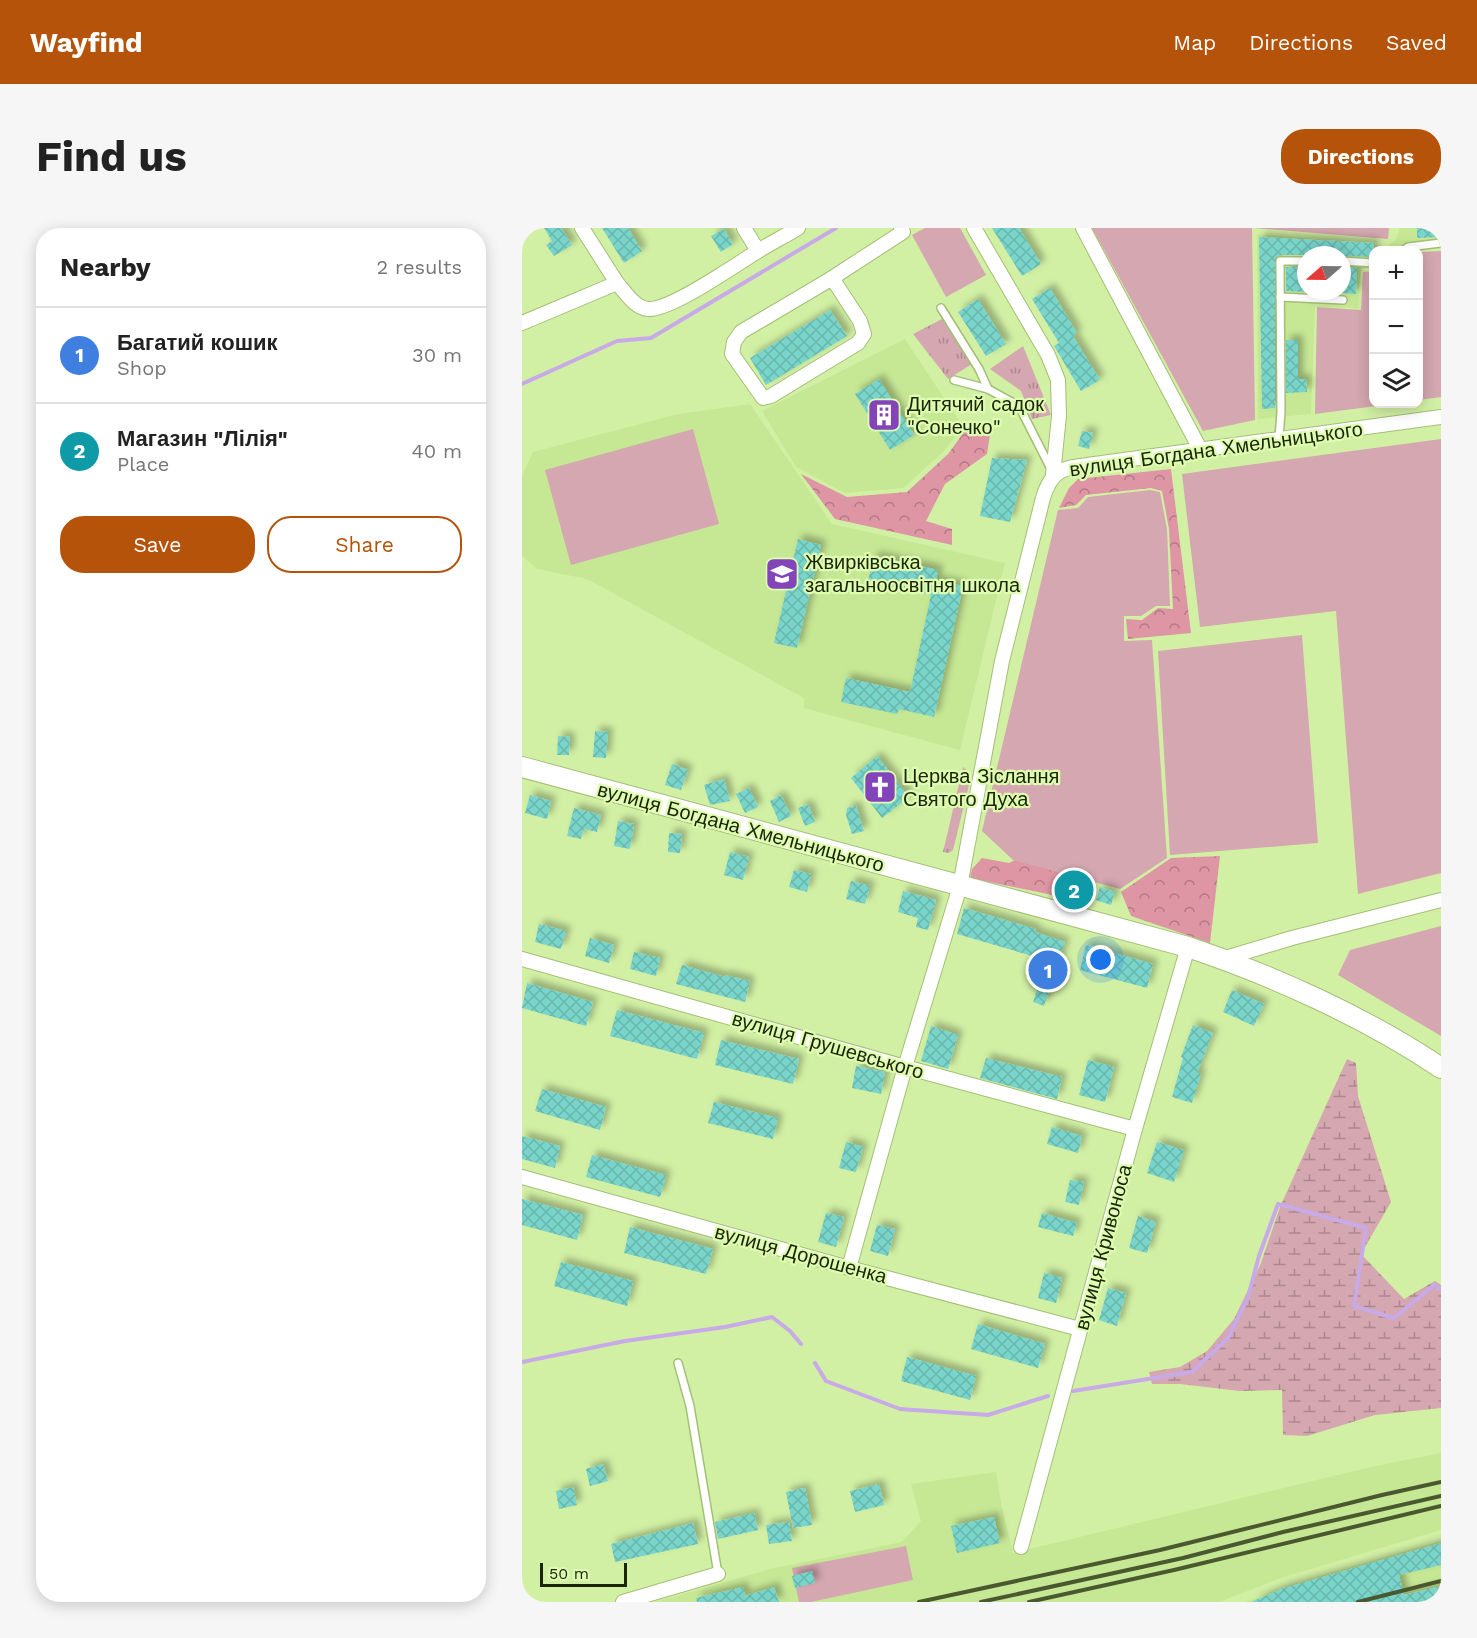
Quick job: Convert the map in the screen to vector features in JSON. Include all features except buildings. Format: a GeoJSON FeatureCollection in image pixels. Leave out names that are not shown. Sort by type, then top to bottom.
{"type":"FeatureCollection","features":[{"type":"Feature","properties":{"kind":"street"},"geometry":{"type":"LineString","coordinates":[[582,228],[617,283],[634,303],[647,309],[672,302],[724,274],[798,228]]}},
{"type":"Feature","properties":{"kind":"street"},"geometry":{"type":"LineString","coordinates":[[744,228],[758,251]]}},
{"type":"Feature","properties":{"kind":"street"},"geometry":{"type":"LineString","coordinates":[[832,278],[860,321],[864,334],[858,343],[771,396],[763,398],[732,354],[741,332],[832,278],[903,232],[901,228]]}},
{"type":"Feature","properties":{"kind":"street"},"geometry":{"type":"LineString","coordinates":[[974,228],[1048,356],[1058,380],[1059,416],[1053,474]]}},
{"type":"Feature","properties":{"kind":"street"},"geometry":{"type":"LineString","coordinates":[[1083,228],[1200,449]]}},
{"type":"Feature","properties":{"kind":"street"},"geometry":{"type":"LineString","coordinates":[[522,323],[617,283]]}},
{"type":"Feature","properties":{"kind":"street","name":"вулиця Богдана Хмельницького"},"geometry":{"type":"LineString","coordinates":[[960,886],[1002,661],[1043,498],[1053,474],[1069,468],[1441,417]]}},
{"type":"Feature","properties":{"kind":"street","name":"вулиця Богдана Хмельницького"},"geometry":{"type":"LineString","coordinates":[[522,767],[1188,947],[1309,996],[1411,1048],[1441,1068]]}},
{"type":"Feature","properties":{"kind":"street"},"geometry":{"type":"LineString","coordinates":[[849,1268],[905,1067],[960,886]]}},
{"type":"Feature","properties":{"kind":"street"},"geometry":{"type":"LineString","coordinates":[[1222,959],[1292,938],[1441,900]]}},
{"type":"Feature","properties":{"kind":"street","name":"вулиця Кривоноса"},"geometry":{"type":"LineString","coordinates":[[1021,1547],[1135,1129],[1188,947]]}},
{"type":"Feature","properties":{"kind":"street","name":"вулиця Грушевського"},"geometry":{"type":"LineString","coordinates":[[522,959],[1135,1129]]}},
{"type":"Feature","properties":{"kind":"street","name":"вулиця Дорошенка"},"geometry":{"type":"LineString","coordinates":[[522,1177],[849,1268],[1080,1329]]}},
{"type":"Feature","properties":{"kind":"street"},"geometry":{"type":"LineString","coordinates":[[623,1602],[717,1574]]}},
{"type":"Feature","properties":{"kind":"lane"},"geometry":{"type":"LineString","coordinates":[[1416,246],[1441,243]]}},
{"type":"Feature","properties":{"kind":"lane"},"geometry":{"type":"LineString","coordinates":[[1279,438],[1281,412],[1280,261],[1297,261]]}},
{"type":"Feature","properties":{"kind":"lane"},"geometry":{"type":"LineString","coordinates":[[1351,262],[1369,263]]}},
{"type":"Feature","properties":{"kind":"lane"},"geometry":{"type":"LineString","coordinates":[[1280,297],[1297,298]]}},
{"type":"Feature","properties":{"kind":"lane"},"geometry":{"type":"LineString","coordinates":[[941,308],[979,369],[988,389]]}},
{"type":"Feature","properties":{"kind":"lane"},"geometry":{"type":"LineString","coordinates":[[954,380],[988,389],[1019,406],[1053,474]]}},
{"type":"Feature","properties":{"kind":"lane"},"geometry":{"type":"LineString","coordinates":[[678,1364],[690,1406],[717,1574]]}},
{"type":"Feature","properties":{"kind":"shaded area"},"geometry":{"type":"Polygon","coordinates":[[[1400,228],[1441,228],[1441,248],[1387,246],[1396,240],[1400,228]]]}},
{"type":"Feature","properties":{"kind":"shaded area"},"geometry":{"type":"Polygon","coordinates":[[[1257,234],[1387,246],[1369,246],[1369,268],[1361,269],[1358,308],[1315,307],[1311,414],[1258,419],[1257,234]]]}},
{"type":"Feature","properties":{"kind":"shaded area"},"geometry":{"type":"Polygon","coordinates":[[[905,339],[963,427],[943,452],[903,488],[845,493],[796,467],[762,411],[905,339]]]}},
{"type":"Feature","properties":{"kind":"shaded area","name":"Жвирківська загальноосвітня школа"},"geometry":{"type":"Polygon","coordinates":[[[750,404],[832,524],[1005,563],[960,750],[804,708],[804,698],[587,579],[537,569],[522,556],[522,476],[533,452],[678,414],[750,404]]]}},
{"type":"Feature","properties":{"kind":"shaded area"},"geometry":{"type":"Polygon","coordinates":[[[1441,1453],[1441,1530],[1281,1578],[1219,1602],[656,1602],[770,1569],[902,1542],[921,1521],[911,1484],[996,1472],[1013,1553],[1375,1466],[1441,1453]]]}},
{"type":"Feature","properties":{"kind":"shaded area"},"geometry":{"type":"Polygon","coordinates":[[[1441,1541],[1441,1602],[1245,1602],[1290,1585],[1441,1541]]]}},
{"type":"Feature","properties":{"kind":"green space"},"geometry":{"type":"Polygon","coordinates":[[[925,228],[960,228],[986,275],[946,297],[912,235],[925,228]]]}},
{"type":"Feature","properties":{"kind":"green space"},"geometry":{"type":"Polygon","coordinates":[[[1092,228],[1252,228],[1255,420],[1203,431],[1092,228]]]}},
{"type":"Feature","properties":{"kind":"green space"},"geometry":{"type":"Polygon","coordinates":[[[1254,228],[1389,228],[1388,239],[1254,228]]]}},
{"type":"Feature","properties":{"kind":"green space"},"geometry":{"type":"Polygon","coordinates":[[[1441,251],[1441,397],[1423,399],[1423,300],[1423,252],[1441,251]]]}},
{"type":"Feature","properties":{"kind":"green space"},"geometry":{"type":"Polygon","coordinates":[[[1369,271],[1369,407],[1315,414],[1317,307],[1361,310],[1363,272],[1369,271]]]}},
{"type":"Feature","properties":{"kind":"green space"},"geometry":{"type":"Polygon","coordinates":[[[944,318],[972,364],[948,379],[913,334],[944,318]]]}},
{"type":"Feature","properties":{"kind":"green space"},"geometry":{"type":"Polygon","coordinates":[[[1023,346],[1051,415],[1032,419],[1021,391],[990,369],[1023,346]]]}},
{"type":"Feature","properties":{"kind":"green space"},"geometry":{"type":"Polygon","coordinates":[[[967,428],[990,434],[987,454],[945,484],[926,521],[952,529],[952,545],[835,519],[801,474],[847,497],[907,492],[948,454],[967,428]]]}},
{"type":"Feature","properties":{"kind":"green space"},"geometry":{"type":"Polygon","coordinates":[[[693,429],[719,524],[571,565],[545,470],[693,429]]]}},
{"type":"Feature","properties":{"kind":"green space"},"geometry":{"type":"Polygon","coordinates":[[[1441,439],[1441,873],[1358,894],[1336,611],[1200,627],[1182,474],[1441,439]]]}},
{"type":"Feature","properties":{"kind":"green space"},"geometry":{"type":"Polygon","coordinates":[[[1171,469],[1191,633],[1128,639],[1126,619],[1142,620],[1158,608],[1173,609],[1169,529],[1162,491],[1151,488],[1086,495],[1076,505],[1059,508],[1069,488],[1078,479],[1171,469]]]}},
{"type":"Feature","properties":{"kind":"green space"},"geometry":{"type":"Polygon","coordinates":[[[1150,490],[1160,492],[1167,529],[1170,606],[1156,606],[1141,616],[1124,616],[1124,641],[1152,640],[1167,858],[1120,889],[1013,860],[982,831],[1058,510],[1078,508],[1088,497],[1150,490]]]}},
{"type":"Feature","properties":{"kind":"green space"},"geometry":{"type":"Polygon","coordinates":[[[1302,635],[1318,843],[1170,855],[1158,651],[1302,635]]]}},
{"type":"Feature","properties":{"kind":"green space"},"geometry":{"type":"Polygon","coordinates":[[[963,767],[969,772],[970,781],[953,850],[949,853],[943,852],[963,767]]]}},
{"type":"Feature","properties":{"kind":"green space"},"geometry":{"type":"Polygon","coordinates":[[[1220,856],[1210,943],[1131,916],[1121,892],[1171,858],[1220,856]]]}},
{"type":"Feature","properties":{"kind":"green space"},"geometry":{"type":"Polygon","coordinates":[[[982,858],[1009,863],[1019,858],[1069,872],[1062,897],[970,878],[972,869],[982,858]]]}},
{"type":"Feature","properties":{"kind":"green space"},"geometry":{"type":"Polygon","coordinates":[[[1441,926],[1441,1036],[1338,975],[1350,950],[1441,926]]]}},
{"type":"Feature","properties":{"kind":"green space"},"geometry":{"type":"Polygon","coordinates":[[[1347,1059],[1356,1063],[1358,1096],[1391,1202],[1361,1254],[1404,1299],[1435,1281],[1441,1285],[1441,1408],[1375,1415],[1307,1436],[1283,1435],[1282,1390],[1240,1391],[1180,1384],[1152,1384],[1149,1372],[1180,1367],[1207,1351],[1234,1319],[1261,1263],[1280,1207],[1347,1059]]]}},
{"type":"Feature","properties":{"kind":"green space"},"geometry":{"type":"Polygon","coordinates":[[[906,1546],[913,1580],[811,1602],[799,1602],[792,1568],[906,1546]]]}},
{"type":"Feature","properties":{"kind":"waterway"},"geometry":{"type":"LineString","coordinates":[[522,384],[617,341],[651,338],[836,228]]}},
{"type":"Feature","properties":{"kind":"waterway"},"geometry":{"type":"LineString","coordinates":[[1073,1391],[1192,1372],[1228,1338],[1248,1297],[1259,1256],[1278,1204],[1366,1228],[1354,1306],[1394,1318],[1434,1285],[1441,1290]]}},
{"type":"Feature","properties":{"kind":"waterway"},"geometry":{"type":"LineString","coordinates":[[522,1362],[625,1341],[725,1327],[772,1317],[790,1331],[801,1344]]}},
{"type":"Feature","properties":{"kind":"waterway"},"geometry":{"type":"LineString","coordinates":[[815,1363],[826,1381],[900,1409],[988,1415],[1048,1396]]}},
{"type":"Feature","properties":{"kind":"railway"},"geometry":{"type":"LineString","coordinates":[[919,1602],[1160,1550],[1441,1482]]}},
{"type":"Feature","properties":{"kind":"railway"},"geometry":{"type":"LineString","coordinates":[[981,1602],[1183,1558],[1283,1532],[1441,1496]]}},
{"type":"Feature","properties":{"kind":"railway"},"geometry":{"type":"LineString","coordinates":[[1029,1602],[1441,1506]]}},
{"type":"Feature","properties":{"kind":"railway"},"geometry":{"type":"LineString","coordinates":[[1358,1602],[1441,1581]]}},
{"type":"Feature","properties":{"kind":"place","name":"Дитячий садок \"Сонечко\""},"geometry":{"type":"Point","coordinates":[884,415]}},
{"type":"Feature","properties":{"kind":"place","name":"Жвирківська загальноосвітня школа"},"geometry":{"type":"Point","coordinates":[782,574]}},
{"type":"Feature","properties":{"kind":"place","name":"Церква Зіслання Святого Духа"},"geometry":{"type":"Point","coordinates":[880,787]}},
{"type":"Feature","properties":{"kind":"place","name":"Магазин \"Лілія\""},"geometry":{"type":"Point","coordinates":[1074,890]}},
{"type":"Feature","properties":{"kind":"place","name":"Багатий кошик"},"geometry":{"type":"Point","coordinates":[1048,970]}}]}
